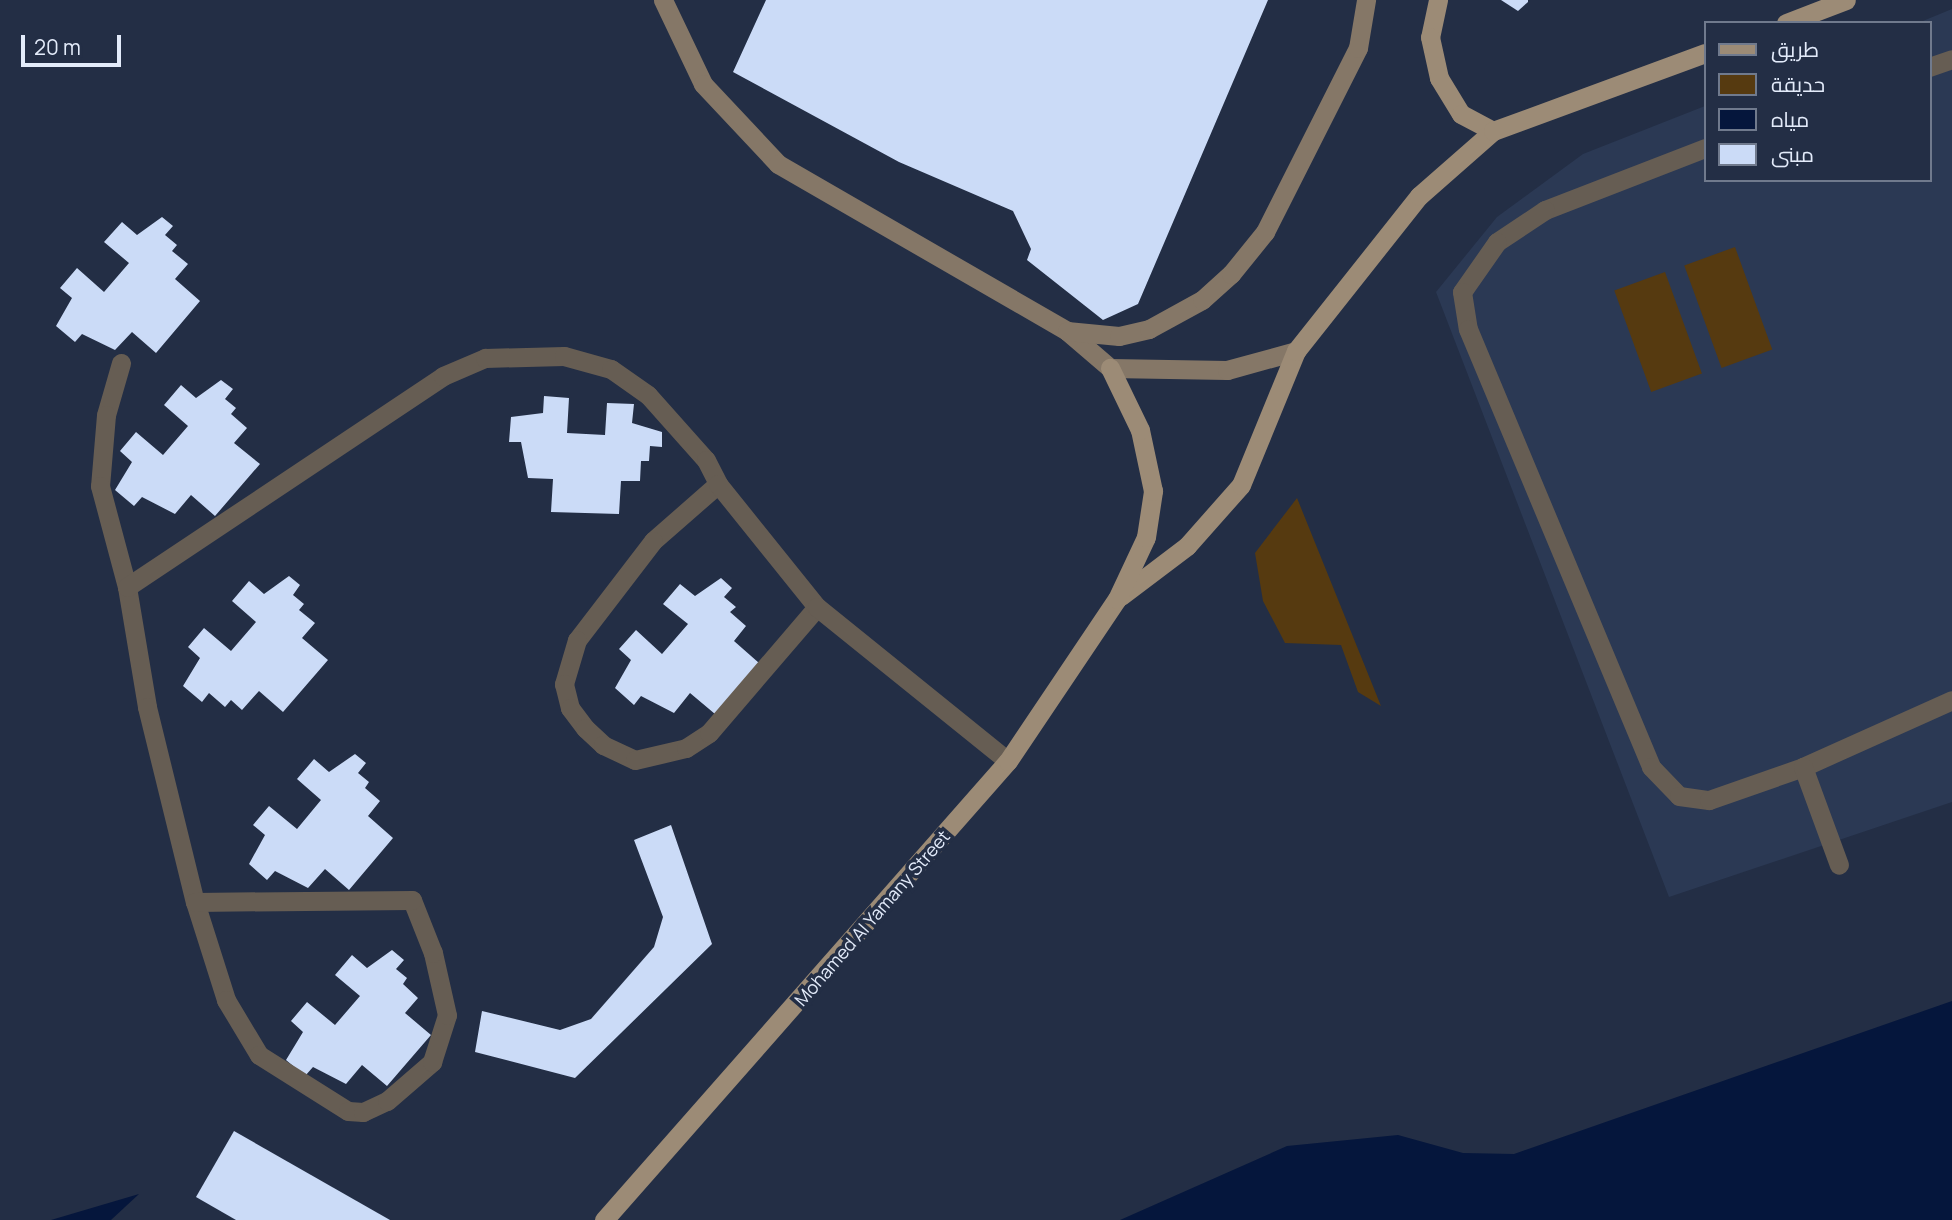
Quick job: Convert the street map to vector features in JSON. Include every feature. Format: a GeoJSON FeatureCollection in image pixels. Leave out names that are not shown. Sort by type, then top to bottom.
{"type":"FeatureCollection","features":[{"type":"Feature","properties":{"kind":"main road"},"geometry":{"type":"LineString","coordinates":[[663,0],[685,53],[725,113],[778,164],[1067,331],[1110,368],[1227,370],[1296,351]]}},
{"type":"Feature","properties":{"kind":"main road"},"geometry":{"type":"LineString","coordinates":[[679,0],[685,53]]}},
{"type":"Feature","properties":{"kind":"main road"},"geometry":{"type":"LineString","coordinates":[[1067,331],[1119,336],[1149,329],[1202,300],[1231,274],[1265,232],[1359,48],[1366,0]]}},
{"type":"Feature","properties":{"kind":"main road"},"geometry":{"type":"LineString","coordinates":[[1438,0],[1430,37],[1439,78],[1461,114],[1493,131],[1703,54]]}},
{"type":"Feature","properties":{"kind":"main road"},"geometry":{"type":"LineString","coordinates":[[1791,21],[1846,0]]}},
{"type":"Feature","properties":{"kind":"main road","name":"Mohamed Al Yamany Street"},"geometry":{"type":"LineString","coordinates":[[1117,599],[1187,546],[1241,485],[1296,351],[1395,219],[1493,131]]}},
{"type":"Feature","properties":{"kind":"main road","name":"Mohamed Al Yamany Street"},"geometry":{"type":"LineString","coordinates":[[604,1220],[1008,761],[1117,599],[1146,537],[1153,491],[1140,430],[1110,368]]}},
{"type":"Feature","properties":{"kind":"street"},"geometry":{"type":"LineString","coordinates":[[1931,66],[1952,59]]}},
{"type":"Feature","properties":{"kind":"street"},"geometry":{"type":"LineString","coordinates":[[1703,149],[1545,210],[1497,242],[1462,292],[1468,329],[1651,767],[1679,796],[1698,801],[1802,767],[1952,700]]}},
{"type":"Feature","properties":{"kind":"street"},"geometry":{"type":"LineString","coordinates":[[127,587],[406,399],[485,358],[552,355],[611,369],[678,425],[718,484],[817,607],[1008,761]]}},
{"type":"Feature","properties":{"kind":"street"},"geometry":{"type":"LineString","coordinates":[[121,363],[106,415],[100,486],[127,587],[147,707],[195,902],[242,1036],[331,1105],[363,1112],[432,1062],[447,1015],[433,953],[412,900],[195,902]]}},
{"type":"Feature","properties":{"kind":"street"},"geometry":{"type":"LineString","coordinates":[[718,484],[653,541],[577,640],[564,684],[570,708],[585,728],[603,745],[635,760],[686,748],[709,733],[817,607]]}},
{"type":"Feature","properties":{"kind":"street"},"geometry":{"type":"LineString","coordinates":[[1802,767],[1839,865]]}},
{"type":"Feature","properties":{"kind":"shaded area"},"geometry":{"type":"Polygon","coordinates":[[[1952,9],[1952,802],[1669,897],[1436,292],[1497,217],[1583,154],[1703,107],[1703,182],[1931,182],[1931,21],[1923,21],[1952,9]]]}},
{"type":"Feature","properties":{"kind":"green space"},"geometry":{"type":"Polygon","coordinates":[[[1735,247],[1772,349],[1722,368],[1684,265],[1735,247]]]}},
{"type":"Feature","properties":{"kind":"green space"},"geometry":{"type":"Polygon","coordinates":[[[1665,272],[1702,373],[1651,392],[1614,290],[1665,272]]]}},
{"type":"Feature","properties":{"kind":"green space"},"geometry":{"type":"Polygon","coordinates":[[[1297,498],[1381,706],[1358,692],[1341,645],[1285,643],[1263,601],[1255,553],[1297,498]]]}},
{"type":"Feature","properties":{"kind":"water"},"geometry":{"type":"Polygon","coordinates":[[[1952,1001],[1952,1220],[1120,1220],[1287,1146],[1398,1135],[1463,1153],[1514,1154],[1952,1001]]]}},
{"type":"Feature","properties":{"kind":"water"},"geometry":{"type":"Polygon","coordinates":[[[139,1194],[111,1220],[51,1220],[139,1194]]]}},
{"type":"Feature","properties":{"kind":"building"},"geometry":{"type":"Polygon","coordinates":[[[766,0],[1268,0],[1138,304],[1103,320],[1027,260],[1031,249],[1013,211],[899,162],[733,72],[766,0]]]}},
{"type":"Feature","properties":{"kind":"building"},"geometry":{"type":"Polygon","coordinates":[[[1501,0],[1528,0],[1528,2],[1518,11],[1501,0]]]}},
{"type":"Feature","properties":{"kind":"building"},"geometry":{"type":"Polygon","coordinates":[[[162,217],[173,226],[165,235],[177,245],[172,251],[188,264],[175,279],[200,301],[156,353],[132,332],[115,350],[82,334],[75,342],[56,326],[72,298],[60,288],[77,268],[104,292],[129,263],[104,242],[122,222],[137,235],[162,217]]]}},
{"type":"Feature","properties":{"kind":"building"},"geometry":{"type":"Polygon","coordinates":[[[221,380],[233,389],[225,399],[236,408],[231,414],[247,428],[234,443],[260,464],[215,516],[191,495],[175,514],[142,497],[134,506],[115,490],[132,462],[120,451],[136,432],[163,455],[188,426],[164,405],[181,385],[196,398],[221,380]]]}},
{"type":"Feature","properties":{"kind":"building"},"geometry":{"type":"Polygon","coordinates":[[[544,396],[569,398],[567,433],[605,435],[607,403],[634,404],[632,423],[662,432],[662,447],[650,446],[649,461],[641,461],[640,481],[621,481],[619,514],[551,512],[553,479],[528,478],[521,442],[509,442],[511,417],[543,413],[544,396]]]}},
{"type":"Feature","properties":{"kind":"building"},"geometry":{"type":"Polygon","coordinates":[[[289,576],[300,585],[293,595],[304,604],[299,610],[315,623],[302,638],[328,660],[283,712],[259,691],[242,710],[231,700],[225,707],[209,693],[202,702],[183,686],[200,658],[188,647],[204,628],[231,651],[256,622],[232,601],[249,581],[264,594],[289,576]]]}},
{"type":"Feature","properties":{"kind":"building"},"geometry":{"type":"Polygon","coordinates":[[[721,578],[732,588],[724,597],[736,607],[730,612],[746,626],[734,641],[759,663],[715,714],[690,693],[674,713],[641,696],[634,705],[615,688],[631,660],[619,649],[636,630],[662,654],[688,624],[663,604],[680,584],[695,596],[721,578]]]}},
{"type":"Feature","properties":{"kind":"building"},"geometry":{"type":"Polygon","coordinates":[[[355,754],[366,763],[358,773],[369,782],[365,788],[380,801],[368,816],[393,838],[349,890],[325,869],[308,888],[275,871],[267,880],[249,864],[265,835],[253,825],[269,806],[297,829],[321,800],[297,779],[314,759],[329,772],[355,754]]]}},
{"type":"Feature","properties":{"kind":"building"},"geometry":{"type":"Polygon","coordinates":[[[671,825],[712,944],[575,1078],[475,1052],[482,1011],[560,1030],[591,1019],[654,947],[663,917],[634,840],[671,825]]]}},
{"type":"Feature","properties":{"kind":"building"},"geometry":{"type":"Polygon","coordinates":[[[392,950],[404,960],[396,969],[407,978],[403,984],[418,998],[405,1013],[431,1035],[387,1086],[362,1065],[346,1084],[313,1067],[305,1076],[286,1060],[303,1032],[291,1021],[307,1002],[335,1025],[360,996],[335,975],[352,955],[367,968],[392,950]]]}},
{"type":"Feature","properties":{"kind":"building"},"geometry":{"type":"Polygon","coordinates":[[[234,1131],[390,1220],[236,1220],[196,1197],[234,1131]]]}}]}
